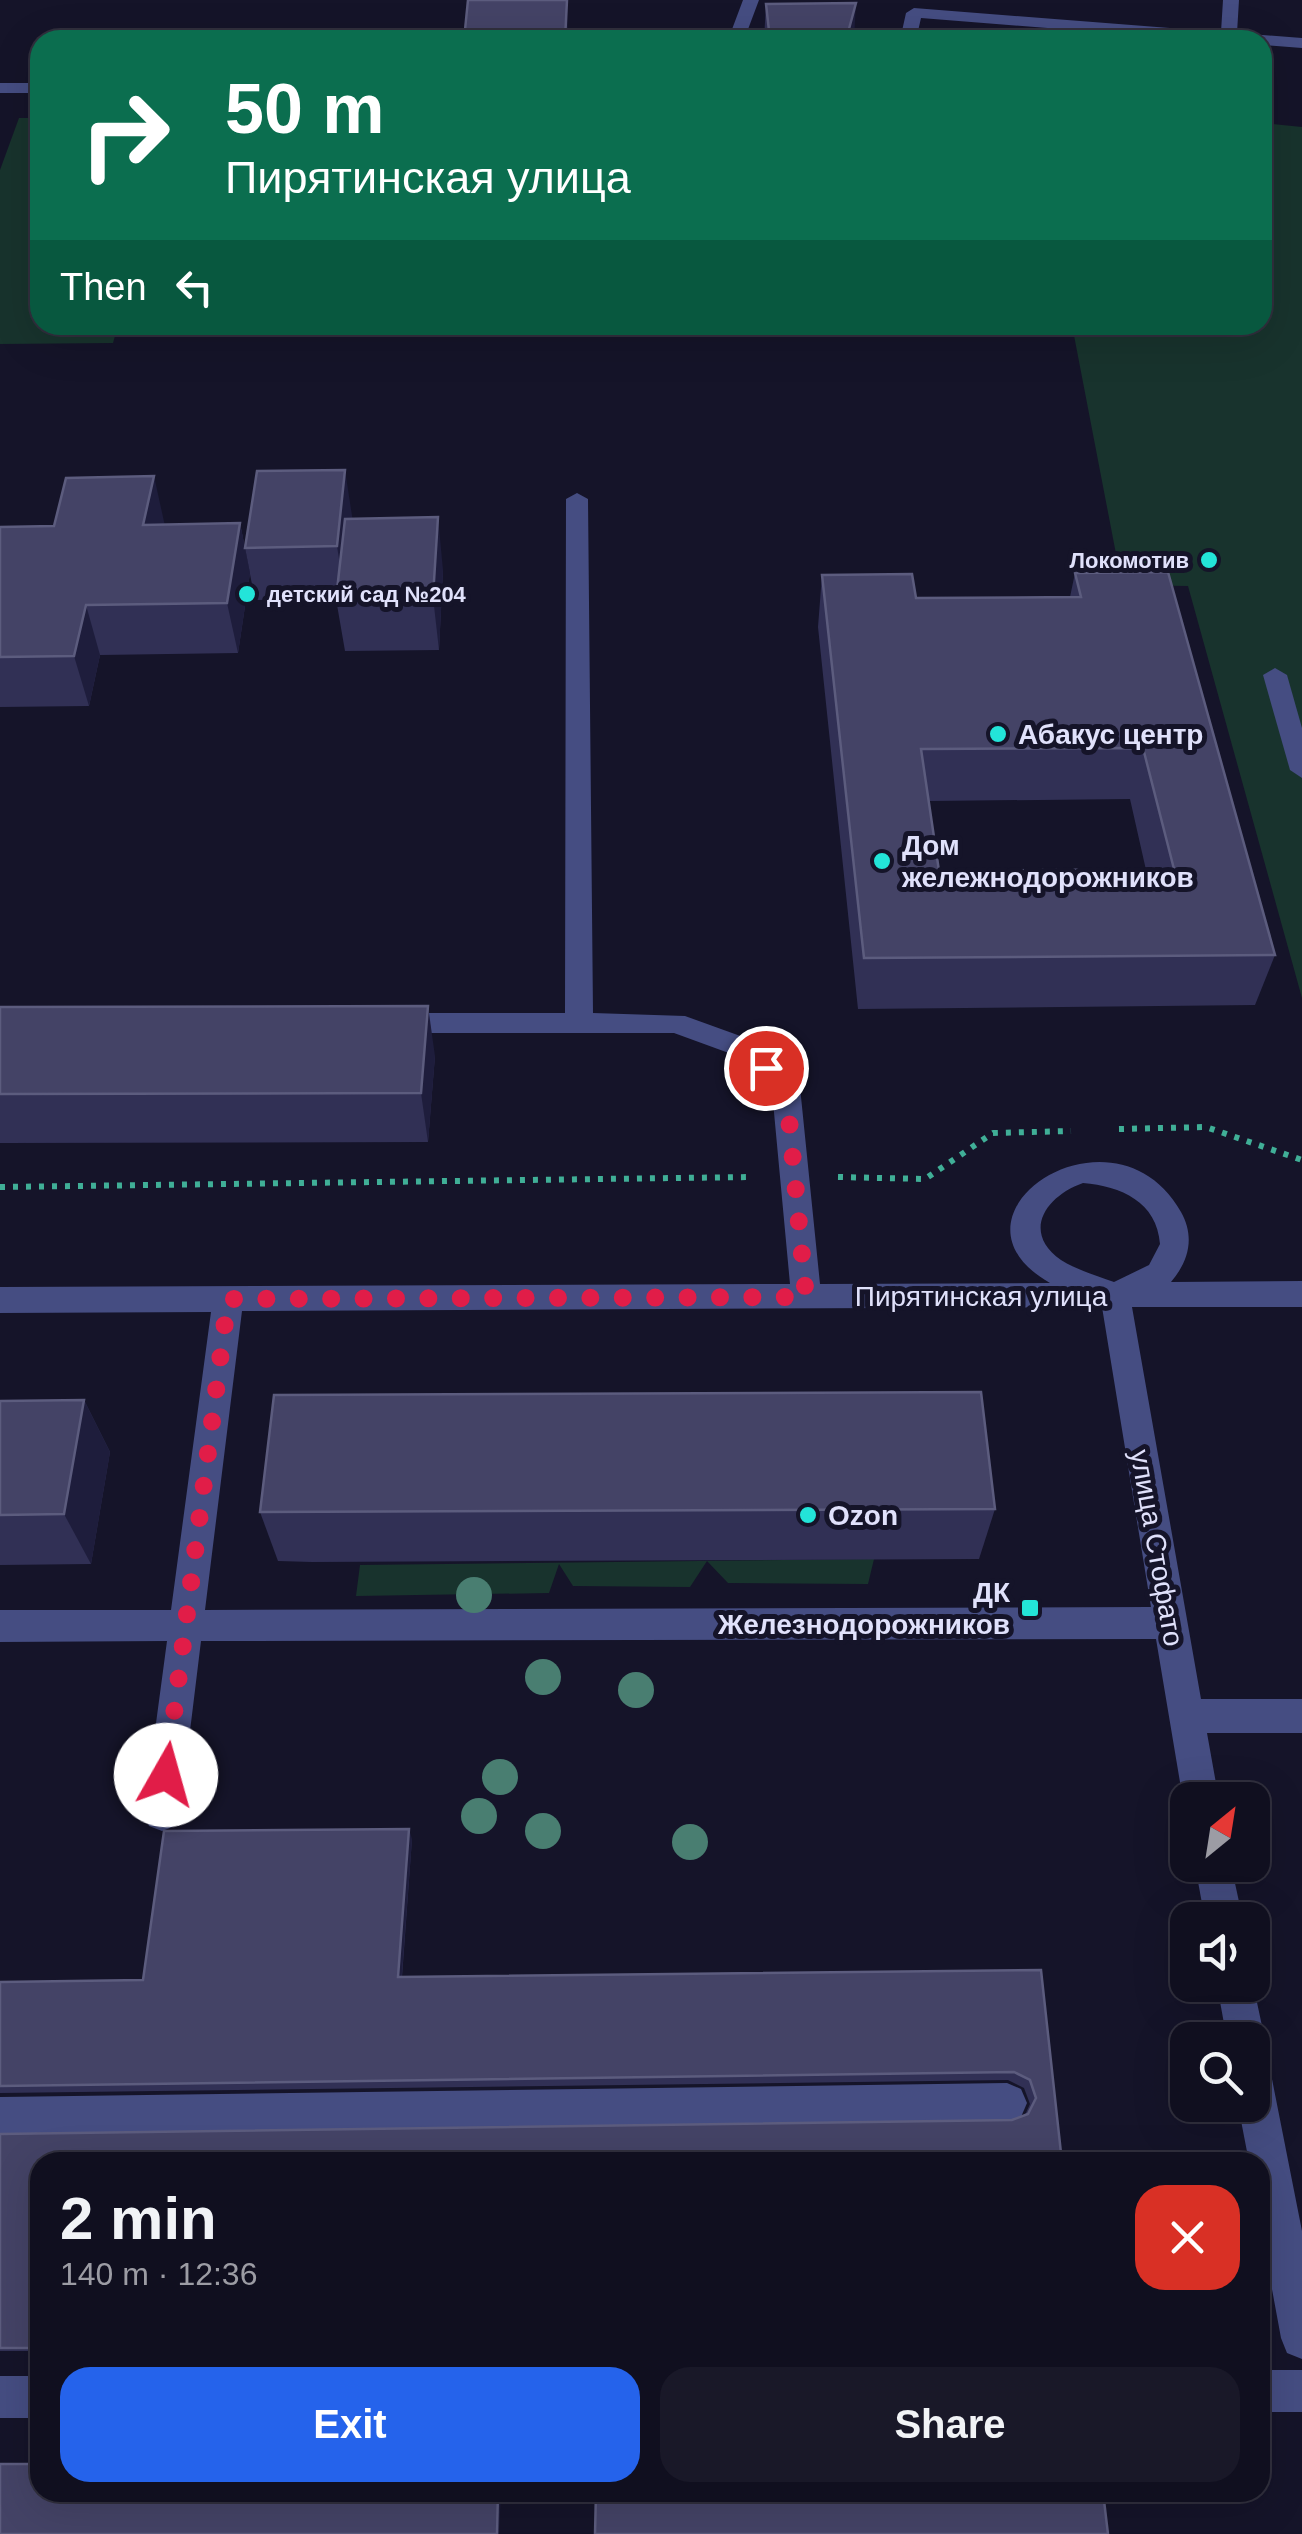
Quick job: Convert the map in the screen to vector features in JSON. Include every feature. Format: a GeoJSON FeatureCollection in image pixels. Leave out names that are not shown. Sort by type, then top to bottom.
{"type":"FeatureCollection","features":[{"type":"Feature","properties":{"kind":"street"},"geometry":{"type":"LineString","coordinates":[[740,30],[752,0]]}},
{"type":"Feature","properties":{"kind":"street"},"geometry":{"type":"LineString","coordinates":[[1229,30],[1230,0]]}},
{"type":"Feature","properties":{"kind":"street"},"geometry":{"type":"LineString","coordinates":[[915,6],[1150,30]]}},
{"type":"Feature","properties":{"kind":"street"},"geometry":{"type":"LineString","coordinates":[[1272,41],[1302,43]]}},
{"type":"Feature","properties":{"kind":"street"},"geometry":{"type":"LineString","coordinates":[[0,88],[30,88]]}},
{"type":"Feature","properties":{"kind":"street"},"geometry":{"type":"LineString","coordinates":[[577,499],[579,1022]]}},
{"type":"Feature","properties":{"kind":"street"},"geometry":{"type":"LineString","coordinates":[[1275,675],[1302,770]]}},
{"type":"Feature","properties":{"kind":"street"},"geometry":{"type":"LineString","coordinates":[[359,1022],[675,1023],[748,1049],[786,1087],[806,1297]]}},
{"type":"Feature","properties":{"kind":"street"},"geometry":{"type":"LineString","coordinates":[[1083,1172],[1131,1181],[1152,1194],[1166,1210],[1174,1229],[1175,1247],[1163,1272],[1115,1295],[1044,1264],[1030,1246],[1026,1225],[1030,1205],[1041,1189],[1060,1178],[1083,1172]]}},
{"type":"Feature","properties":{"kind":"street","name":"Пирятинская улица"},"geometry":{"type":"LineString","coordinates":[[0,1300],[1302,1294]]}},
{"type":"Feature","properties":{"kind":"street","name":"улица Стофато"},"geometry":{"type":"LineString","coordinates":[[1115,1295],[1198,1782]]}},
{"type":"Feature","properties":{"kind":"street"},"geometry":{"type":"LineString","coordinates":[[162,1813],[228,1299]]}},
{"type":"Feature","properties":{"kind":"street"},"geometry":{"type":"LineString","coordinates":[[0,1626],[1170,1623]]}},
{"type":"Feature","properties":{"kind":"street"},"geometry":{"type":"LineString","coordinates":[[1185,1716],[1302,1716]]}},
{"type":"Feature","properties":{"kind":"street"},"geometry":{"type":"LineString","coordinates":[[0,2117],[1007,2103]]}},
{"type":"Feature","properties":{"kind":"street"},"geometry":{"type":"LineString","coordinates":[[1261,2122],[1267,2152]]}},
{"type":"Feature","properties":{"kind":"street"},"geometry":{"type":"LineString","coordinates":[[1270,2169],[1302,2338]]}},
{"type":"Feature","properties":{"kind":"street"},"geometry":{"type":"LineString","coordinates":[[1270,2391],[1302,2391]]}},
{"type":"Feature","properties":{"kind":"street"},"geometry":{"type":"LineString","coordinates":[[0,2397],[30,2396]]}},
{"type":"Feature","properties":{"kind":"path"},"geometry":{"type":"LineString","coordinates":[[0,1187],[794,1176]]}},
{"type":"Feature","properties":{"kind":"green space"},"geometry":{"type":"Polygon","coordinates":[[[19,118],[30,118],[30,335],[115,335],[113,343],[0,344],[0,170],[19,118]]]}},
{"type":"Feature","properties":{"kind":"green space","name":"Локомотив"},"geometry":{"type":"Polygon","coordinates":[[[1272,124],[1302,127],[1302,998],[1188,586],[1122,585],[1074,335],[1272,335],[1272,124]]]}},
{"type":"Feature","properties":{"kind":"green space"},"geometry":{"type":"Polygon","coordinates":[[[874,1559],[868,1584],[728,1583],[707,1561],[690,1587],[573,1586],[559,1564],[549,1593],[356,1596],[360,1565],[874,1559]]]}},
{"type":"Feature","properties":{"kind":"building"},"geometry":{"type":"Polygon","coordinates":[[[468,0],[567,0],[566,30],[465,30],[468,0]]]}},
{"type":"Feature","properties":{"kind":"building"},"geometry":{"type":"Polygon","coordinates":[[[856,3],[849,30],[769,30],[766,4],[856,3]]]}},
{"type":"Feature","properties":{"kind":"building"},"geometry":{"type":"Polygon","coordinates":[[[345,470],[337,546],[245,548],[257,471],[345,470]]]}},
{"type":"Feature","properties":{"kind":"building"},"geometry":{"type":"Polygon","coordinates":[[[154,476],[143,525],[240,523],[227,603],[86,605],[74,656],[0,657],[0,527],[54,526],[66,478],[154,476]]]}},
{"type":"Feature","properties":{"kind":"building"},"geometry":{"type":"Polygon","coordinates":[[[438,517],[433,597],[336,599],[345,519],[438,517]]]}},
{"type":"Feature","properties":{"kind":"building","name":"Дом жележнодорожников"},"geometry":{"type":"Polygon","coordinates":[[[1168,572],[1275,955],[864,958],[822,575],[912,574],[916,598],[1081,597],[1075,573],[1168,572]],[[1143,748],[921,749],[939,871],[1174,869],[1143,748]]]}},
{"type":"Feature","properties":{"kind":"building"},"geometry":{"type":"Polygon","coordinates":[[[428,1006],[421,1093],[0,1094],[0,1007],[428,1006]]]}},
{"type":"Feature","properties":{"kind":"building"},"geometry":{"type":"Polygon","coordinates":[[[981,1392],[995,1509],[260,1512],[274,1395],[981,1392]]]}},
{"type":"Feature","properties":{"kind":"building"},"geometry":{"type":"Polygon","coordinates":[[[84,1400],[64,1514],[0,1515],[0,1401],[84,1400]]]}},
{"type":"Feature","properties":{"kind":"building"},"geometry":{"type":"Polygon","coordinates":[[[409,1829],[398,1977],[1041,1970],[1061,2152],[30,2152],[30,2348],[0,2348],[0,2134],[1012,2120],[1028,2114],[1036,2098],[1030,2080],[1014,2072],[0,2086],[0,1982],[143,1980],[164,1831],[409,1829]]]}},
{"type":"Feature","properties":{"kind":"building"},"geometry":{"type":"Polygon","coordinates":[[[0,2464],[30,2464],[30,2502],[498,2502],[497,2534],[0,2534],[0,2464]]]}},
{"type":"Feature","properties":{"kind":"building"},"geometry":{"type":"Polygon","coordinates":[[[596,2502],[1104,2502],[1108,2534],[595,2534],[596,2502]]]}},
{"type":"Feature","properties":{"kind":"place","name":"Локомотив"},"geometry":{"type":"Point","coordinates":[1209,560]}},
{"type":"Feature","properties":{"kind":"place","name":"детский сад №204"},"geometry":{"type":"Point","coordinates":[247,594]}},
{"type":"Feature","properties":{"kind":"place","name":"Абакус центр"},"geometry":{"type":"Point","coordinates":[998,734]}},
{"type":"Feature","properties":{"kind":"place","name":"Дом жележнодорожников"},"geometry":{"type":"Point","coordinates":[882,861]}},
{"type":"Feature","properties":{"kind":"place","name":"Ozon"},"geometry":{"type":"Point","coordinates":[808,1515]}},
{"type":"Feature","properties":{"kind":"place","name":"ДК Железнодорожников"},"geometry":{"type":"Point","coordinates":[1030,1608]}},
{"type":"Feature","properties":{"kind":"route"},"geometry":{"type":"LineString","coordinates":[[166,1775],[228,1299],[806,1297],[786,1087],[766,1068]]}}]}
